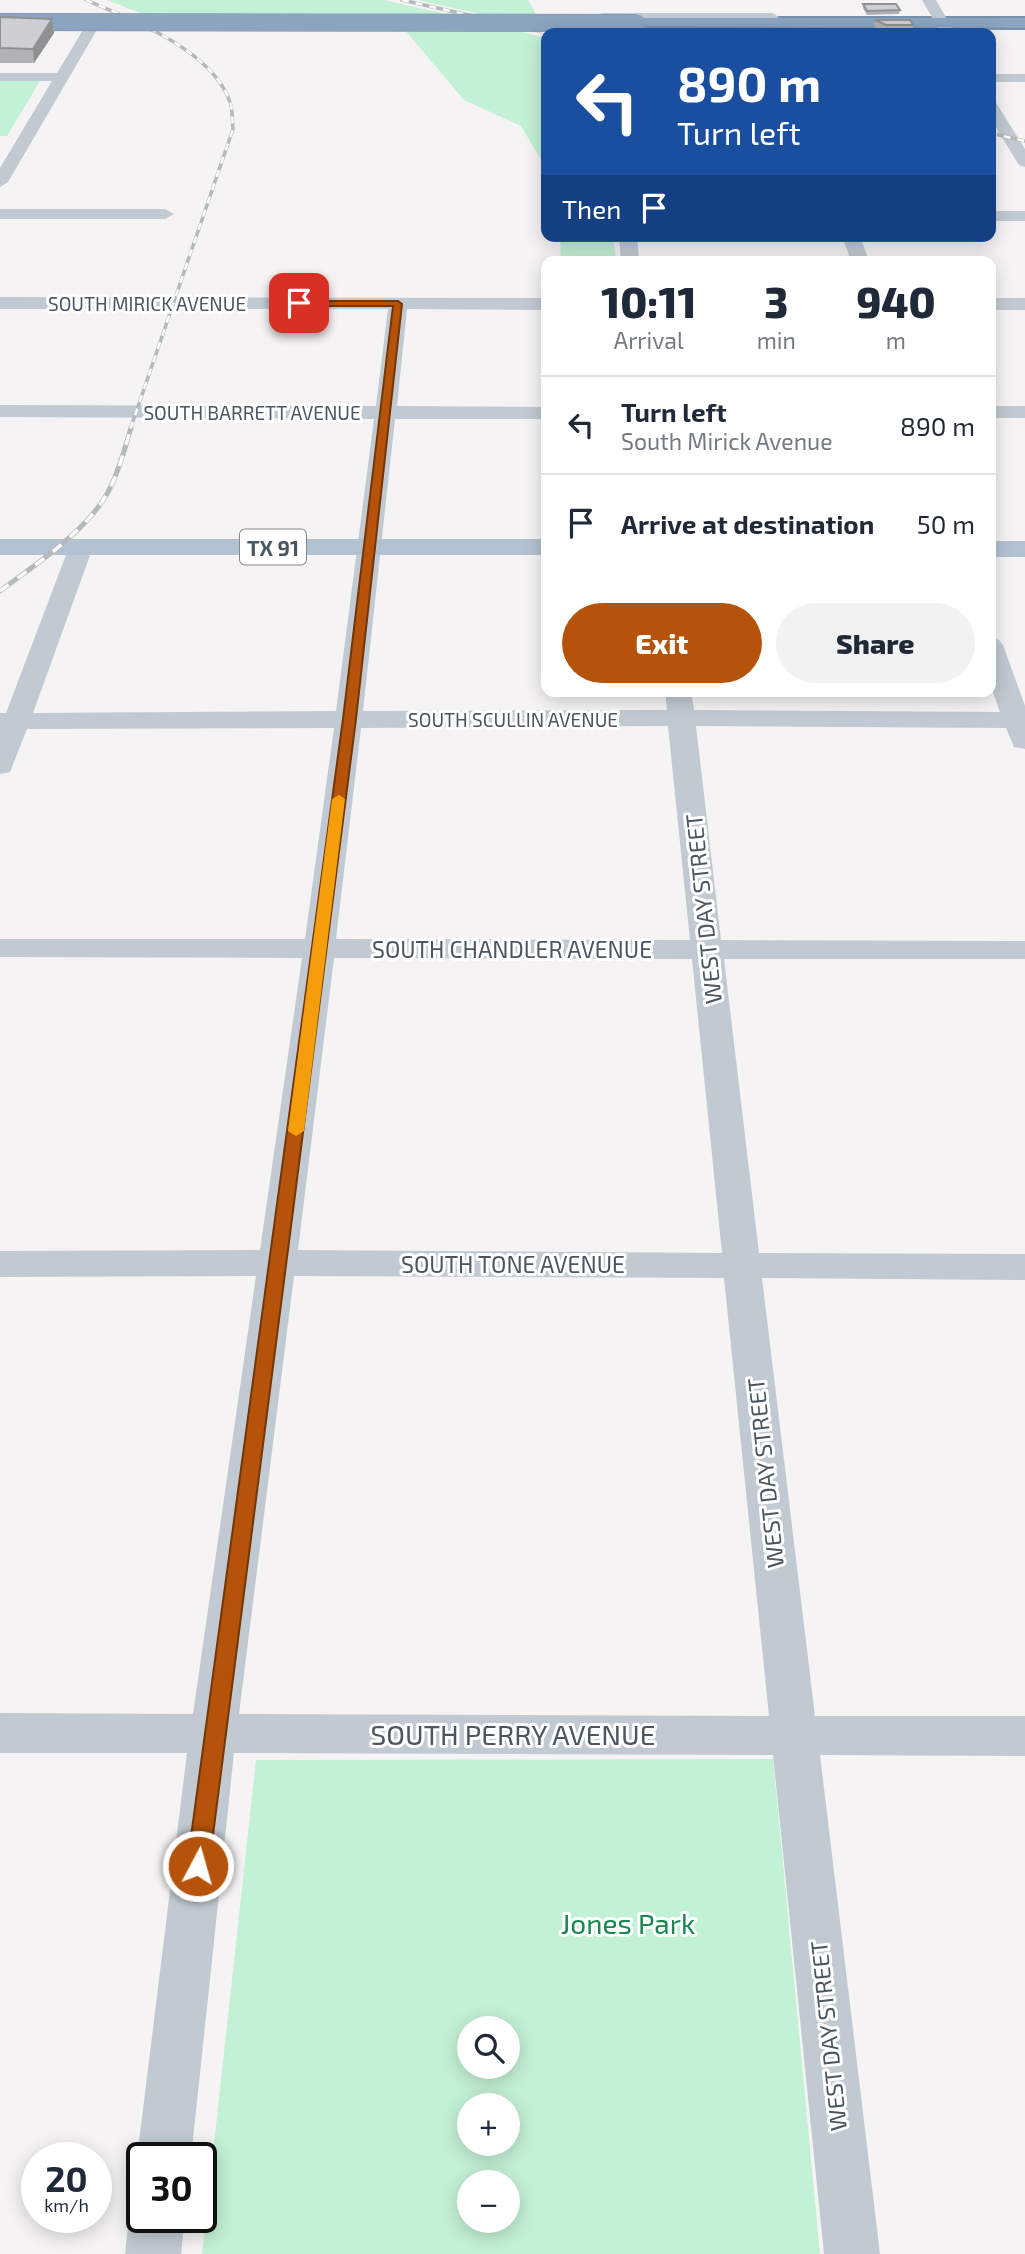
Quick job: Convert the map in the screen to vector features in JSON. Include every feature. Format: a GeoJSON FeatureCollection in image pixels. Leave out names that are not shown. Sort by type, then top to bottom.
{"type":"FeatureCollection","features":[{"type":"Feature","properties":{"kind":"highway"},"geometry":{"type":"LineString","coordinates":[[0,19],[774,24],[945,28],[1025,23]]}},
{"type":"Feature","properties":{"kind":"main road","name":"TX 91"},"geometry":{"type":"LineString","coordinates":[[0,547],[541,547]]}},
{"type":"Feature","properties":{"kind":"main road"},"geometry":{"type":"LineString","coordinates":[[996,549],[1025,549]]}},
{"type":"Feature","properties":{"kind":"street"},"geometry":{"type":"LineString","coordinates":[[602,0],[605,28]]}},
{"type":"Feature","properties":{"kind":"street"},"geometry":{"type":"LineString","coordinates":[[604,17],[774,24],[766,0]]}},
{"type":"Feature","properties":{"kind":"street"},"geometry":{"type":"LineString","coordinates":[[929,0],[945,28]]}},
{"type":"Feature","properties":{"kind":"street"},"geometry":{"type":"LineString","coordinates":[[0,19],[71,16],[87,19],[91,28]]}},
{"type":"Feature","properties":{"kind":"street"},"geometry":{"type":"LineString","coordinates":[[0,27],[91,28]]}},
{"type":"Feature","properties":{"kind":"street"},"geometry":{"type":"LineString","coordinates":[[0,182],[91,28]]}},
{"type":"Feature","properties":{"kind":"street"},"geometry":{"type":"LineString","coordinates":[[0,77],[63,77]]}},
{"type":"Feature","properties":{"kind":"street"},"geometry":{"type":"LineString","coordinates":[[996,78],[1025,78]]}},
{"type":"Feature","properties":{"kind":"street"},"geometry":{"type":"LineString","coordinates":[[996,112],[1019,141],[1025,162]]}},
{"type":"Feature","properties":{"kind":"street"},"geometry":{"type":"LineString","coordinates":[[996,140],[1019,141]]}},
{"type":"Feature","properties":{"kind":"street"},"geometry":{"type":"LineString","coordinates":[[0,214],[165,214]]}},
{"type":"Feature","properties":{"kind":"street"},"geometry":{"type":"LineString","coordinates":[[996,216],[1025,216]]}},
{"type":"Feature","properties":{"kind":"street","name":"SOUTH MIRICK AVENUE"},"geometry":{"type":"LineString","coordinates":[[0,303],[541,304]]}},
{"type":"Feature","properties":{"kind":"street"},"geometry":{"type":"LineString","coordinates":[[166,2142],[214,1733],[350,719],[398,304]]}},
{"type":"Feature","properties":{"kind":"street"},"geometry":{"type":"LineString","coordinates":[[996,304],[1025,304]]}},
{"type":"Feature","properties":{"kind":"street","name":"SOUTH BARRETT AVENUE"},"geometry":{"type":"LineString","coordinates":[[0,411],[541,413]]}},
{"type":"Feature","properties":{"kind":"street"},"geometry":{"type":"LineString","coordinates":[[996,412],[1025,412]]}},
{"type":"Feature","properties":{"kind":"street"},"geometry":{"type":"LineString","coordinates":[[0,766],[9,721],[81,547]]}},
{"type":"Feature","properties":{"kind":"street"},"geometry":{"type":"LineString","coordinates":[[996,661],[1022,728]]}},
{"type":"Feature","properties":{"kind":"street","name":"SOUTH SCULLIN AVENUE"},"geometry":{"type":"LineString","coordinates":[[9,721],[350,719],[680,705],[1022,728]]}},
{"type":"Feature","properties":{"kind":"street","name":"WEST DAY STREET"},"geometry":{"type":"LineString","coordinates":[[680,705],[852,2254]]}},
{"type":"Feature","properties":{"kind":"street","name":"SOUTH CHANDLER AVENUE"},"geometry":{"type":"LineString","coordinates":[[0,948],[1025,950]]}},
{"type":"Feature","properties":{"kind":"street","name":"SOUTH TONE AVENUE"},"geometry":{"type":"LineString","coordinates":[[0,1264],[279,1262],[1025,1267]]}},
{"type":"Feature","properties":{"kind":"street","name":"SOUTH PERRY AVENUE"},"geometry":{"type":"LineString","coordinates":[[0,1733],[1025,1736]]}},
{"type":"Feature","properties":{"kind":"street"},"geometry":{"type":"LineString","coordinates":[[153,2254],[155,2233]]}},
{"type":"Feature","properties":{"kind":"green space"},"geometry":{"type":"Polygon","coordinates":[[[107,0],[384,0],[450,15],[143,14],[107,0]]]}},
{"type":"Feature","properties":{"kind":"green space"},"geometry":{"type":"Polygon","coordinates":[[[418,0],[528,0],[537,16],[488,16],[418,0]]]}},
{"type":"Feature","properties":{"kind":"green space"},"geometry":{"type":"Polygon","coordinates":[[[498,26],[541,37],[541,160],[521,126],[464,100],[404,29],[498,26]]]}},
{"type":"Feature","properties":{"kind":"green space"},"geometry":{"type":"Polygon","coordinates":[[[0,81],[40,81],[7,136],[0,136],[0,81]]]}},
{"type":"Feature","properties":{"kind":"green space"},"geometry":{"type":"Polygon","coordinates":[[[560,242],[614,242],[615,256],[561,256],[560,242]]]}},
{"type":"Feature","properties":{"kind":"green space","name":"Jones Park"},"geometry":{"type":"Polygon","coordinates":[[[773,1759],[820,2254],[202,2254],[204,2233],[217,2233],[217,2142],[214,2142],[256,1760],[773,1759]]]}},
{"type":"Feature","properties":{"kind":"building"},"geometry":{"type":"Polygon","coordinates":[[[863,4],[896,4],[900,10],[867,11],[863,4]]]}},
{"type":"Feature","properties":{"kind":"building"},"geometry":{"type":"Polygon","coordinates":[[[0,17],[52,19],[33,49],[0,48],[0,17]]]}},
{"type":"Feature","properties":{"kind":"building"},"geometry":{"type":"Polygon","coordinates":[[[875,20],[910,20],[913,25],[886,25],[875,20]]]}},
{"type":"Feature","properties":{"kind":"railway"},"geometry":{"type":"LineString","coordinates":[[86,0],[147,27],[189,52],[207,67],[221,84],[232,112],[233,129],[130,430]]}},
{"type":"Feature","properties":{"kind":"railway"},"geometry":{"type":"LineString","coordinates":[[402,0],[541,31]]}},
{"type":"Feature","properties":{"kind":"railway"},"geometry":{"type":"LineString","coordinates":[[996,134],[1025,141]]}},
{"type":"Feature","properties":{"kind":"railway"},"geometry":{"type":"LineString","coordinates":[[0,591],[62,544],[91,516],[114,479],[131,428]]}},
{"type":"Feature","properties":{"kind":"slow traffic"},"geometry":{"type":"LineString","coordinates":[[296,1131],[339,799]]}},
{"type":"Feature","properties":{"kind":"route"},"geometry":{"type":"LineString","coordinates":[[198,1866],[350,719],[398,304],[299,303]]}}]}
